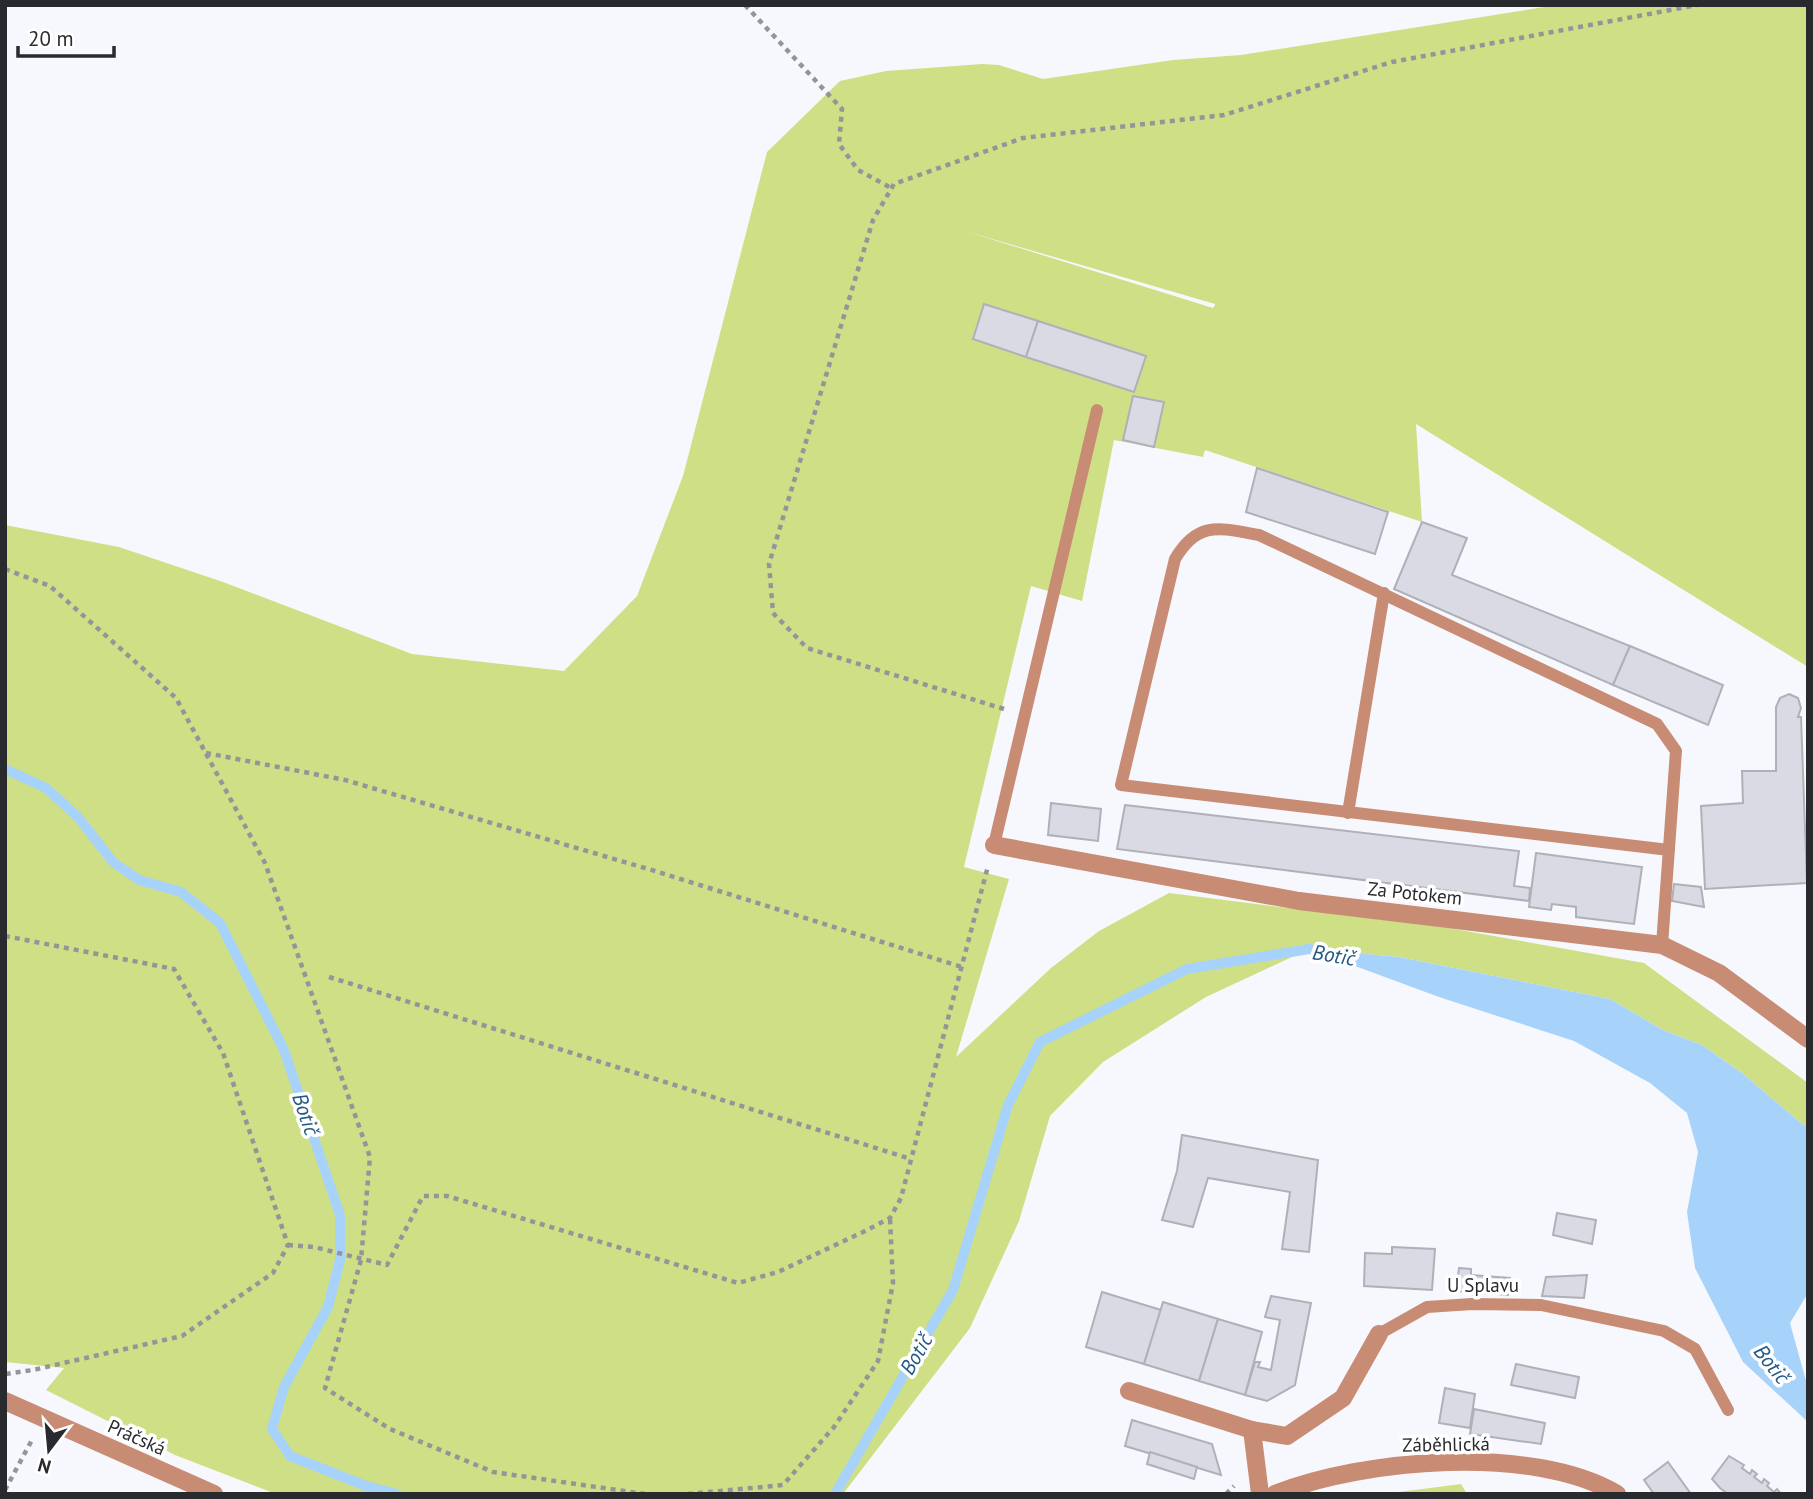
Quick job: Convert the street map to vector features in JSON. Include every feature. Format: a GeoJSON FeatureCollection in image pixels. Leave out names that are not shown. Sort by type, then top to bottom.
{"type":"FeatureCollection","features":[{"type":"Feature","properties":{"kind":"street","name":"Za Potokem"},"geometry":{"type":"LineString","coordinates":[[994,845],[1299,901],[1662,944],[1719,973],[1808,1039]]}},
{"type":"Feature","properties":{"kind":"street","name":"U Splavu"},"geometry":{"type":"LineString","coordinates":[[1129,1391],[1252,1430],[1287,1436],[1343,1398],[1379,1334]]}},
{"type":"Feature","properties":{"kind":"street","name":"Práčská"},"geometry":{"type":"LineString","coordinates":[[5,1401],[214,1494]]}},
{"type":"Feature","properties":{"kind":"street"},"geometry":{"type":"LineString","coordinates":[[1252,1430],[1260,1494]]}},
{"type":"Feature","properties":{"kind":"street","name":"Záběhlická"},"geometry":{"type":"LineString","coordinates":[[1275,1494],[1308,1483],[1357,1473],[1455,1462],[1550,1471],[1593,1483],[1617,1494]]}},
{"type":"Feature","properties":{"kind":"lane"},"geometry":{"type":"LineString","coordinates":[[994,845],[1097,410]]}},
{"type":"Feature","properties":{"kind":"lane"},"geometry":{"type":"LineString","coordinates":[[1662,944],[1669,850],[1676,751],[1657,724],[1259,535],[1214,527],[1186,540],[1175,559],[1121,785],[1669,850]]}},
{"type":"Feature","properties":{"kind":"lane"},"geometry":{"type":"LineString","coordinates":[[1348,813],[1384,593]]}},
{"type":"Feature","properties":{"kind":"lane","name":"U Splavu"},"geometry":{"type":"LineString","coordinates":[[1379,1334],[1427,1307],[1472,1304],[1541,1306],[1664,1331],[1695,1349],[1728,1409]]}},
{"type":"Feature","properties":{"kind":"path"},"geometry":{"type":"LineString","coordinates":[[745,5],[842,109],[839,144],[858,170],[893,189]]}},
{"type":"Feature","properties":{"kind":"path"},"geometry":{"type":"LineString","coordinates":[[1024,716],[807,648],[773,613],[769,564],[873,220],[894,184],[1023,138],[1224,115],[1392,62],[1697,5]]}},
{"type":"Feature","properties":{"kind":"path"},"geometry":{"type":"LineString","coordinates":[[5,569],[50,586],[176,698],[265,863],[370,1157],[360,1260],[325,1388],[390,1429],[493,1472],[645,1494]]}},
{"type":"Feature","properties":{"kind":"path"},"geometry":{"type":"LineString","coordinates":[[205,752],[345,780],[655,871],[962,967]]}},
{"type":"Feature","properties":{"kind":"path"},"geometry":{"type":"LineString","coordinates":[[688,1494],[783,1485],[834,1427],[878,1361],[893,1283],[890,1218],[901,1198],[994,845]]}},
{"type":"Feature","properties":{"kind":"path"},"geometry":{"type":"LineString","coordinates":[[5,936],[174,969],[223,1053],[288,1245],[273,1273],[182,1336],[5,1374]]}},
{"type":"Feature","properties":{"kind":"path"},"geometry":{"type":"LineString","coordinates":[[329,977],[911,1159]]}},
{"type":"Feature","properties":{"kind":"path"},"geometry":{"type":"LineString","coordinates":[[288,1245],[314,1247],[387,1265],[424,1196],[447,1196],[738,1283],[778,1272],[890,1218]]}},
{"type":"Feature","properties":{"kind":"path"},"geometry":{"type":"LineString","coordinates":[[5,1490],[33,1437]]}},
{"type":"Feature","properties":{"kind":"green space"},"geometry":{"type":"Polygon","coordinates":[[[1557,5],[1808,5],[1808,667],[1416,424],[1422,522],[1205,450],[1203,457],[1114,440],[1082,601],[1031,586],[964,867],[1009,879],[956,1057],[1051,968],[1099,931],[1169,893],[1449,928],[1644,963],[1808,1083],[1808,1129],[1742,1073],[1702,1045],[1663,1030],[1610,999],[1399,957],[1309,949],[1206,997],[1103,1062],[1050,1116],[1019,1221],[970,1328],[843,1494],[276,1494],[175,1455],[46,1390],[64,1368],[5,1362],[5,525],[119,547],[223,582],[412,654],[564,671],[637,596],[683,476],[767,152],[840,81],[886,71],[982,64],[999,65],[1043,79],[1173,60],[1241,55],[1557,5]],[[965,231],[1213,308],[1215,305],[1215,304],[965,231]],[[984,304],[973,339],[1134,391],[1146,355],[984,304]],[[1133,396],[1124,440],[1164,402],[1133,396]]]}},
{"type":"Feature","properties":{"kind":"green space"},"geometry":{"type":"Polygon","coordinates":[[[1461,1484],[1467,1494],[1383,1494],[1461,1484]]]}},
{"type":"Feature","properties":{"kind":"water"},"geometry":{"type":"Polygon","coordinates":[[[1309,949],[1399,957],[1610,999],[1663,1030],[1702,1045],[1742,1073],[1808,1129],[1808,1293],[1790,1323],[1808,1388],[1808,1422],[1743,1362],[1695,1268],[1687,1212],[1698,1152],[1687,1113],[1650,1083],[1574,1041],[1439,997],[1309,949]]]}},
{"type":"Feature","properties":{"kind":"building"},"geometry":{"type":"Polygon","coordinates":[[[984,304],[1038,321],[1026,357],[973,339],[984,304]]]}},
{"type":"Feature","properties":{"kind":"building"},"geometry":{"type":"Polygon","coordinates":[[[1038,321],[1146,356],[1134,392],[1026,357],[1038,321]]]}},
{"type":"Feature","properties":{"kind":"building"},"geometry":{"type":"Polygon","coordinates":[[[1133,396],[1164,402],[1154,447],[1123,440],[1133,396]]]}},
{"type":"Feature","properties":{"kind":"building"},"geometry":{"type":"Polygon","coordinates":[[[1257,468],[1388,512],[1375,554],[1246,512],[1257,468]]]}},
{"type":"Feature","properties":{"kind":"building"},"geometry":{"type":"Polygon","coordinates":[[[1422,522],[1467,538],[1452,575],[1630,646],[1613,685],[1394,589],[1422,522]]]}},
{"type":"Feature","properties":{"kind":"building"},"geometry":{"type":"Polygon","coordinates":[[[1630,646],[1723,685],[1708,725],[1613,685],[1630,646]]]}},
{"type":"Feature","properties":{"kind":"building"},"geometry":{"type":"Polygon","coordinates":[[[1789,694],[1798,698],[1801,708],[1798,717],[1801,717],[1807,883],[1705,889],[1701,806],[1743,803],[1742,771],[1776,771],[1776,707],[1780,698],[1789,694]]]}},
{"type":"Feature","properties":{"kind":"building"},"geometry":{"type":"Polygon","coordinates":[[[1051,803],[1101,809],[1098,841],[1048,835],[1051,803]]]}},
{"type":"Feature","properties":{"kind":"building"},"geometry":{"type":"Polygon","coordinates":[[[1125,805],[1519,851],[1514,886],[1530,888],[1529,901],[1117,849],[1125,805]]]}},
{"type":"Feature","properties":{"kind":"building"},"geometry":{"type":"Polygon","coordinates":[[[1536,853],[1642,867],[1634,924],[1576,917],[1576,907],[1552,904],[1551,910],[1529,907],[1536,853]]]}},
{"type":"Feature","properties":{"kind":"building"},"geometry":{"type":"Polygon","coordinates":[[[1674,884],[1701,887],[1704,907],[1672,901],[1674,884]]]}},
{"type":"Feature","properties":{"kind":"building"},"geometry":{"type":"Polygon","coordinates":[[[1182,1135],[1318,1160],[1309,1252],[1282,1249],[1290,1192],[1208,1178],[1193,1227],[1162,1220],[1177,1171],[1182,1135]]]}},
{"type":"Feature","properties":{"kind":"building"},"geometry":{"type":"Polygon","coordinates":[[[1557,1213],[1596,1220],[1592,1244],[1553,1235],[1557,1213]]]}},
{"type":"Feature","properties":{"kind":"building"},"geometry":{"type":"Polygon","coordinates":[[[1392,1247],[1435,1249],[1432,1290],[1364,1286],[1365,1253],[1392,1254],[1392,1247]]]}},
{"type":"Feature","properties":{"kind":"building"},"geometry":{"type":"Polygon","coordinates":[[[1459,1268],[1471,1269],[1471,1275],[1510,1278],[1508,1295],[1456,1291],[1459,1268]]]}},
{"type":"Feature","properties":{"kind":"building"},"geometry":{"type":"Polygon","coordinates":[[[1587,1275],[1584,1298],[1542,1296],[1546,1277],[1587,1275]]]}},
{"type":"Feature","properties":{"kind":"building"},"geometry":{"type":"Polygon","coordinates":[[[1102,1292],[1161,1310],[1144,1364],[1086,1347],[1102,1292]]]}},
{"type":"Feature","properties":{"kind":"building"},"geometry":{"type":"Polygon","coordinates":[[[1271,1296],[1311,1303],[1295,1385],[1267,1401],[1245,1395],[1255,1362],[1260,1362],[1258,1367],[1271,1370],[1280,1320],[1265,1317],[1271,1296]]]}},
{"type":"Feature","properties":{"kind":"building"},"geometry":{"type":"Polygon","coordinates":[[[1163,1302],[1218,1319],[1199,1381],[1144,1364],[1163,1302]]]}},
{"type":"Feature","properties":{"kind":"building"},"geometry":{"type":"Polygon","coordinates":[[[1218,1319],[1262,1332],[1245,1395],[1199,1381],[1218,1319]]]}},
{"type":"Feature","properties":{"kind":"building"},"geometry":{"type":"Polygon","coordinates":[[[1516,1364],[1579,1377],[1575,1398],[1511,1385],[1516,1364]]]}},
{"type":"Feature","properties":{"kind":"building"},"geometry":{"type":"Polygon","coordinates":[[[1445,1388],[1475,1394],[1470,1428],[1439,1423],[1445,1388]]]}},
{"type":"Feature","properties":{"kind":"building"},"geometry":{"type":"Polygon","coordinates":[[[1474,1409],[1545,1423],[1541,1444],[1470,1434],[1474,1409]]]}},
{"type":"Feature","properties":{"kind":"building"},"geometry":{"type":"Polygon","coordinates":[[[1132,1420],[1212,1444],[1221,1475],[1125,1446],[1132,1420]]]}},
{"type":"Feature","properties":{"kind":"building"},"geometry":{"type":"Polygon","coordinates":[[[1150,1452],[1197,1467],[1194,1479],[1147,1464],[1150,1452]]]}},
{"type":"Feature","properties":{"kind":"building"},"geometry":{"type":"Polygon","coordinates":[[[1729,1456],[1744,1465],[1742,1468],[1750,1474],[1752,1470],[1757,1474],[1754,1477],[1762,1483],[1764,1479],[1769,1483],[1767,1486],[1774,1492],[1777,1489],[1781,1494],[1728,1494],[1712,1479],[1729,1456]]]}},
{"type":"Feature","properties":{"kind":"building"},"geometry":{"type":"Polygon","coordinates":[[[1668,1462],[1691,1494],[1654,1494],[1644,1480],[1668,1462]]]}},
{"type":"Feature","properties":{"kind":"waterway","name":"Botič"},"geometry":{"type":"LineString","coordinates":[[5,769],[46,788],[78,817],[113,862],[139,880],[181,892],[220,923],[284,1050],[340,1215],[340,1260],[328,1307],[284,1387],[272,1429],[290,1456],[366,1486],[397,1494]]}},
{"type":"Feature","properties":{"kind":"waterway","name":"Botič"},"geometry":{"type":"LineString","coordinates":[[835,1494],[953,1290],[1008,1105],[1040,1042],[1187,969],[1309,949],[1319,951]]}}]}
